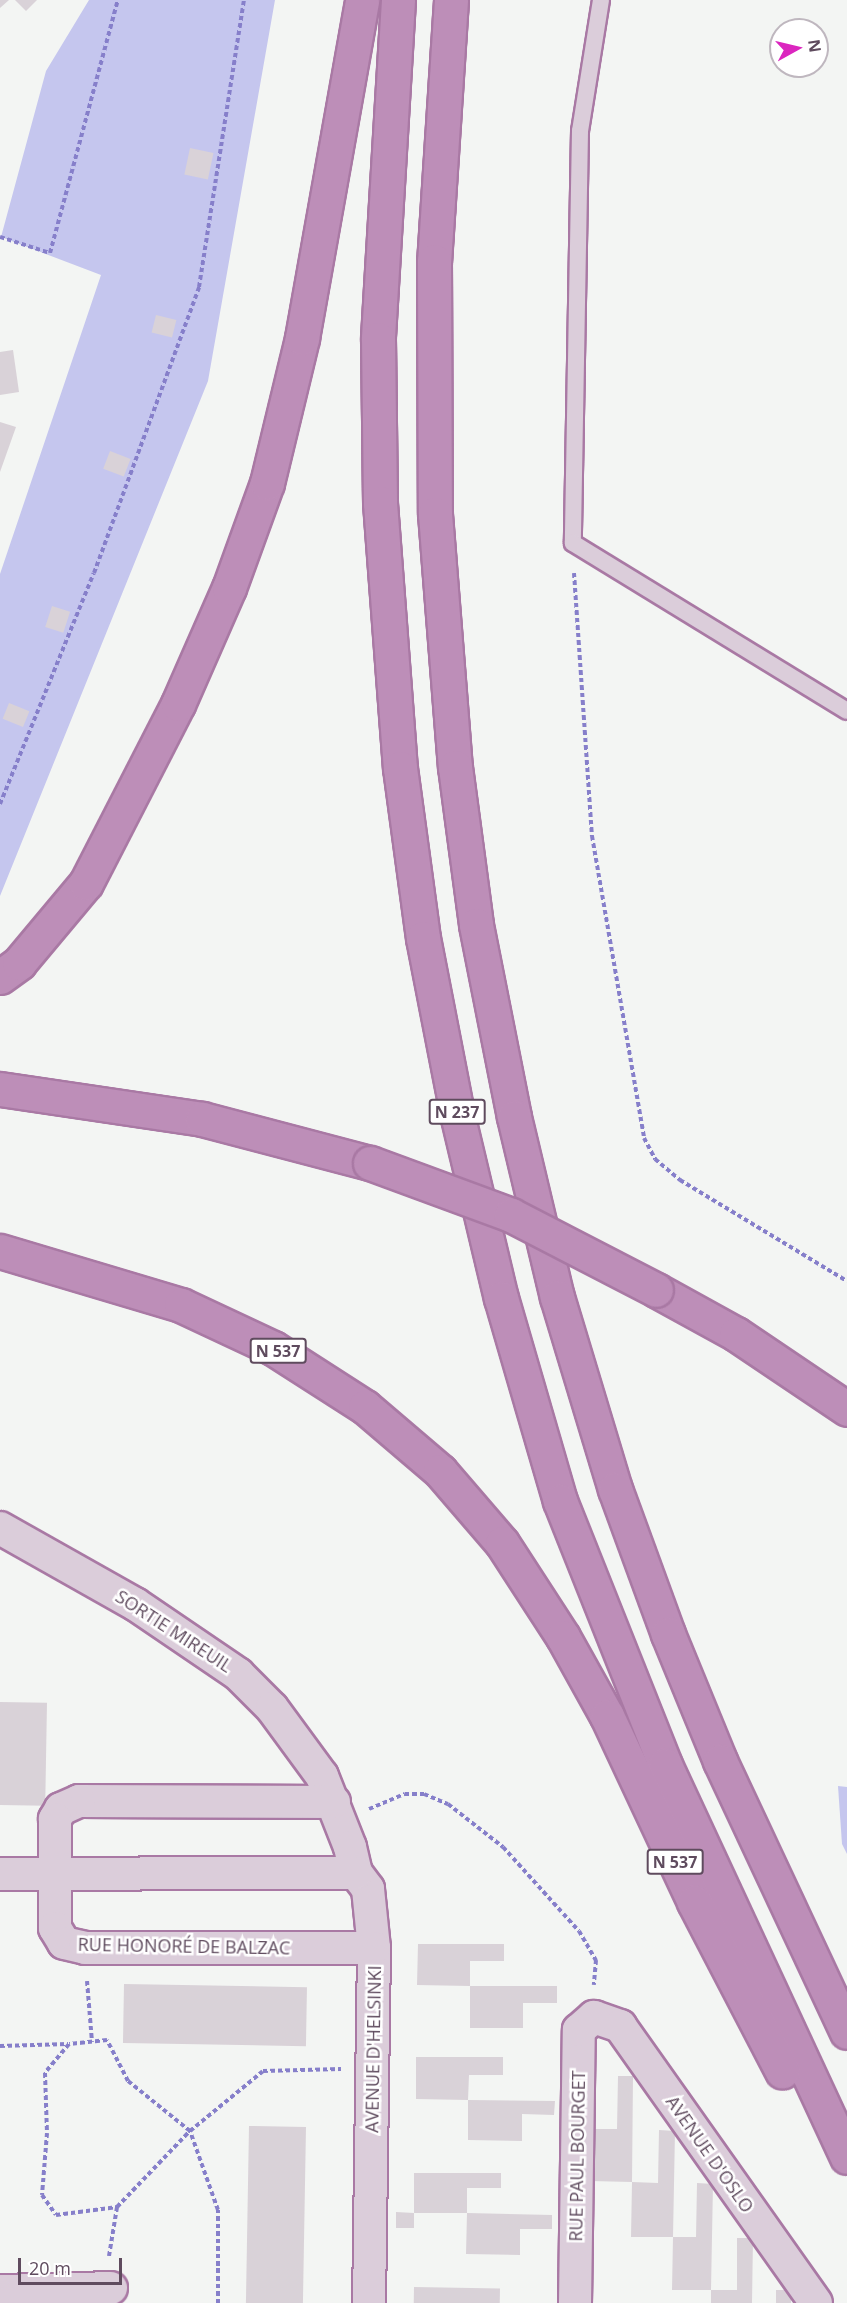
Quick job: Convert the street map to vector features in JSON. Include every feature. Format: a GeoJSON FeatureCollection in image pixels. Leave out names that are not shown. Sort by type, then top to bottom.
{"type":"FeatureCollection","features":[{"type":"Feature","properties":{"kind":"highway"},"geometry":{"type":"LineString","coordinates":[[0,977],[19,963],[86,883],[178,704],[230,588],[267,483],[302,338],[362,0]]}},
{"type":"Feature","properties":{"kind":"highway","name":"N 237"},"geometry":{"type":"LineString","coordinates":[[398,0],[379,305],[380,503],[400,768],[423,938],[458,1118],[501,1298],[560,1501],[665,1765],[847,2157]]}},
{"type":"Feature","properties":{"kind":"highway","name":"N 237"},"geometry":{"type":"LineString","coordinates":[[451,0],[434,261],[435,514],[453,745],[476,925],[514,1118],[557,1297],[611,1478],[668,1634],[720,1761],[847,2032]]}},
{"type":"Feature","properties":{"kind":"highway"},"geometry":{"type":"LineString","coordinates":[[0,1089],[202,1119],[370,1163],[510,1215],[736,1334],[847,1409]]}},
{"type":"Feature","properties":{"kind":"highway","name":"N 537"},"geometry":{"type":"LineString","coordinates":[[0,1251],[181,1305],[273,1348],[365,1407],[440,1471],[502,1543],[563,1637],[607,1716],[699,1912],[795,2095],[847,2181]]}},
{"type":"Feature","properties":{"kind":"street","name":"SORTIE MIREUIL"},"geometry":{"type":"LineString","coordinates":[[0,1527],[135,1604],[238,1674],[298,1741],[337,1812]]}},
{"type":"Feature","properties":{"kind":"street","name":"RUE HONORÉ DE BALZAC"},"geometry":{"type":"LineString","coordinates":[[337,1812],[79,1801],[61,1809],[55,1820],[52,1874],[56,1928],[64,1943],[85,1948],[374,1948]]}},
{"type":"Feature","properties":{"kind":"street","name":"AVENUE D'HELSINKI"},"geometry":{"type":"LineString","coordinates":[[337,1812],[356,1873],[368,1889],[374,1948],[369,2303]]}},
{"type":"Feature","properties":{"kind":"street"},"geometry":{"type":"LineString","coordinates":[[0,1874],[356,1873]]}},
{"type":"Feature","properties":{"kind":"street","name":"RUE PAUL BOURGET"},"geometry":{"type":"LineString","coordinates":[[575,2303],[579,2030],[594,2017]]}},
{"type":"Feature","properties":{"kind":"street","name":"AVENUE D'OSLO"},"geometry":{"type":"LineString","coordinates":[[594,2017],[620,2026],[816,2303]]}},
{"type":"Feature","properties":{"kind":"street"},"geometry":{"type":"LineString","coordinates":[[0,2291],[104,2288]]}},
{"type":"Feature","properties":{"kind":"lane"},"geometry":{"type":"LineString","coordinates":[[601,0],[580,131],[573,543],[847,711]]}},
{"type":"Feature","properties":{"kind":"path"},"geometry":{"type":"LineString","coordinates":[[0,237],[50,254],[118,0]]}},
{"type":"Feature","properties":{"kind":"path"},"geometry":{"type":"LineString","coordinates":[[0,804],[94,573],[199,287],[244,0]]}},
{"type":"Feature","properties":{"kind":"path"},"geometry":{"type":"LineString","coordinates":[[573,543],[592,836],[644,1138],[655,1159],[680,1180],[847,1281]]}},
{"type":"Feature","properties":{"kind":"path"},"geometry":{"type":"LineString","coordinates":[[337,1812],[405,1794],[424,1794],[448,1804],[503,1847],[579,1931],[596,1960],[594,2017]]}},
{"type":"Feature","properties":{"kind":"path"},"geometry":{"type":"LineString","coordinates":[[85,1948],[92,2042]]}},
{"type":"Feature","properties":{"kind":"path"},"geometry":{"type":"LineString","coordinates":[[0,2046],[69,2044],[107,2040],[128,2081],[190,2131],[218,2210],[218,2303]]}},
{"type":"Feature","properties":{"kind":"path"},"geometry":{"type":"LineString","coordinates":[[69,2044],[45,2073],[47,2133],[42,2195],[56,2215],[117,2207]]}},
{"type":"Feature","properties":{"kind":"path"},"geometry":{"type":"LineString","coordinates":[[104,2288],[117,2207],[190,2131],[263,2071],[372,2068]]}},
{"type":"Feature","properties":{"kind":"shaded area"},"geometry":{"type":"Polygon","coordinates":[[[89,0],[275,0],[208,381],[0,896],[0,574],[101,275],[1,237],[46,71],[89,0]]]}},
{"type":"Feature","properties":{"kind":"shaded area"},"geometry":{"type":"Polygon","coordinates":[[[838,1786],[847,1787],[847,1854],[842,1844],[838,1786]]]}},
{"type":"Feature","properties":{"kind":"building"},"geometry":{"type":"Polygon","coordinates":[[[0,0],[9,0],[0,8],[0,0]]]}},
{"type":"Feature","properties":{"kind":"building"},"geometry":{"type":"Polygon","coordinates":[[[15,0],[37,0],[26,11],[15,0]]]}},
{"type":"Feature","properties":{"kind":"building"},"geometry":{"type":"Polygon","coordinates":[[[190,148],[213,153],[208,179],[184,174],[190,148]]]}},
{"type":"Feature","properties":{"kind":"building"},"geometry":{"type":"Polygon","coordinates":[[[156,315],[176,320],[172,338],[152,332],[156,315]]]}},
{"type":"Feature","properties":{"kind":"building"},"geometry":{"type":"Polygon","coordinates":[[[13,350],[19,392],[0,395],[0,352],[13,350]]]}},
{"type":"Feature","properties":{"kind":"building"},"geometry":{"type":"Polygon","coordinates":[[[0,422],[16,427],[0,472],[0,422]]]}},
{"type":"Feature","properties":{"kind":"building"},"geometry":{"type":"Polygon","coordinates":[[[110,451],[131,459],[124,477],[103,469],[110,451]]]}},
{"type":"Feature","properties":{"kind":"building"},"geometry":{"type":"Polygon","coordinates":[[[52,606],[70,612],[63,633],[45,627],[52,606]]]}},
{"type":"Feature","properties":{"kind":"building"},"geometry":{"type":"Polygon","coordinates":[[[9,703],[29,711],[23,727],[3,719],[9,703]]]}},
{"type":"Feature","properties":{"kind":"building"},"geometry":{"type":"Polygon","coordinates":[[[0,1702],[47,1703],[45,1806],[0,1805],[0,1702]]]}},
{"type":"Feature","properties":{"kind":"building"},"geometry":{"type":"Polygon","coordinates":[[[418,1944],[504,1944],[504,1961],[470,1961],[470,1986],[417,1985],[418,1944]]]}},
{"type":"Feature","properties":{"kind":"building"},"geometry":{"type":"Polygon","coordinates":[[[124,1984],[307,1987],[306,2046],[123,2043],[124,1984]]]}},
{"type":"Feature","properties":{"kind":"building"},"geometry":{"type":"Polygon","coordinates":[[[470,1986],[557,1986],[557,2003],[523,2003],[523,2028],[470,2028],[470,1986]]]}},
{"type":"Feature","properties":{"kind":"building"},"geometry":{"type":"Polygon","coordinates":[[[416,2057],[503,2057],[503,2075],[469,2075],[468,2100],[416,2099],[416,2057]]]}},
{"type":"Feature","properties":{"kind":"building"},"geometry":{"type":"Polygon","coordinates":[[[618,2076],[633,2076],[632,2182],[590,2181],[591,2129],[617,2129],[618,2076]]]}},
{"type":"Feature","properties":{"kind":"building"},"geometry":{"type":"Polygon","coordinates":[[[468,2100],[555,2101],[554,2115],[522,2114],[522,2141],[468,2140],[468,2100]]]}},
{"type":"Feature","properties":{"kind":"building"},"geometry":{"type":"Polygon","coordinates":[[[249,2126],[306,2127],[303,2303],[246,2303],[249,2126]]]}},
{"type":"Feature","properties":{"kind":"building"},"geometry":{"type":"Polygon","coordinates":[[[659,2130],[675,2131],[673,2237],[631,2237],[632,2182],[658,2183],[659,2130]]]}},
{"type":"Feature","properties":{"kind":"building"},"geometry":{"type":"Polygon","coordinates":[[[414,2173],[501,2173],[501,2188],[467,2188],[467,2213],[414,2213],[414,2173]]]}},
{"type":"Feature","properties":{"kind":"building"},"geometry":{"type":"Polygon","coordinates":[[[697,2183],[713,2184],[711,2290],[672,2290],[673,2237],[696,2237],[697,2183]]]}},
{"type":"Feature","properties":{"kind":"building"},"geometry":{"type":"Polygon","coordinates":[[[396,2212],[414,2213],[414,2228],[396,2228],[396,2212]]]}},
{"type":"Feature","properties":{"kind":"building"},"geometry":{"type":"Polygon","coordinates":[[[467,2213],[552,2215],[552,2229],[520,2229],[520,2255],[466,2254],[467,2213]]]}},
{"type":"Feature","properties":{"kind":"building"},"geometry":{"type":"Polygon","coordinates":[[[737,2238],[753,2238],[752,2303],[711,2303],[711,2290],[737,2290],[737,2238]]]}},
{"type":"Feature","properties":{"kind":"building"},"geometry":{"type":"Polygon","coordinates":[[[414,2287],[500,2289],[500,2303],[414,2303],[414,2287]]]}},
{"type":"Feature","properties":{"kind":"building"},"geometry":{"type":"Polygon","coordinates":[[[776,2290],[791,2290],[791,2303],[776,2303],[776,2290]]]}}]}
